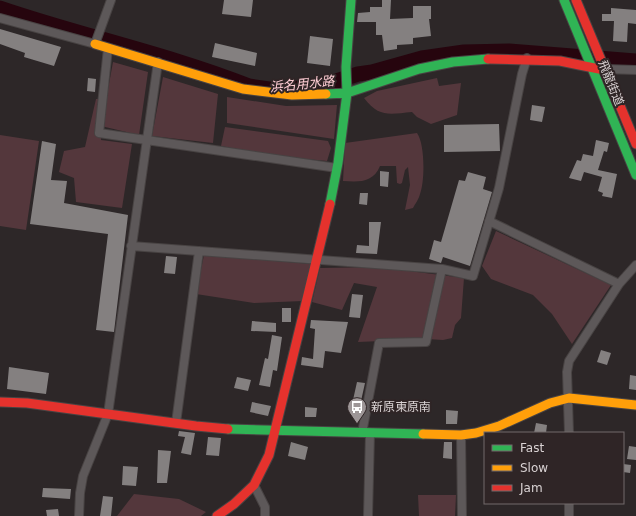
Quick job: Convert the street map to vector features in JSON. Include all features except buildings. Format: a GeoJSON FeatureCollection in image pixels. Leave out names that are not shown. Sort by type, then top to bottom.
{"type":"FeatureCollection","features":[{"type":"Feature","properties":{"kind":"main road"},"geometry":{"type":"LineString","coordinates":[[218,516],[234,504],[254,485],[269,455],[318,261],[337,168],[347,89],[346,67],[351,0]]}},
{"type":"Feature","properties":{"kind":"main road","name":"飛龍街道"},"geometry":{"type":"LineString","coordinates":[[564,0],[636,175]]}},
{"type":"Feature","properties":{"kind":"main road","name":"飛龍街道"},"geometry":{"type":"LineString","coordinates":[[576,0],[602,66],[636,144]]}},
{"type":"Feature","properties":{"kind":"main road"},"geometry":{"type":"LineString","coordinates":[[96,41],[108,48],[243,89],[274,94],[347,89],[419,69],[453,62],[495,58],[527,58],[602,66]]}},
{"type":"Feature","properties":{"kind":"main road"},"geometry":{"type":"LineString","coordinates":[[0,402],[27,403],[176,423],[246,430],[461,435],[476,433],[499,426],[550,403],[569,398],[636,405]]}},
{"type":"Feature","properties":{"kind":"street"},"geometry":{"type":"LineString","coordinates":[[0,18],[96,41],[99,29],[111,0]]}},
{"type":"Feature","properties":{"kind":"street"},"geometry":{"type":"LineString","coordinates":[[108,48],[99,133],[337,168]]}},
{"type":"Feature","properties":{"kind":"street"},"geometry":{"type":"LineString","coordinates":[[131,246],[442,269],[473,276],[499,188],[522,74],[527,58]]}},
{"type":"Feature","properties":{"kind":"street"},"geometry":{"type":"LineString","coordinates":[[79,516],[80,492],[83,476],[108,414],[158,62]]}},
{"type":"Feature","properties":{"kind":"street"},"geometry":{"type":"LineString","coordinates":[[602,66],[636,70]]}},
{"type":"Feature","properties":{"kind":"street"},"geometry":{"type":"LineString","coordinates":[[489,221],[620,284]]}},
{"type":"Feature","properties":{"kind":"street"},"geometry":{"type":"LineString","coordinates":[[176,423],[199,251]]}},
{"type":"Feature","properties":{"kind":"street"},"geometry":{"type":"LineString","coordinates":[[569,432],[567,372],[569,362],[620,284],[636,265]]}},
{"type":"Feature","properties":{"kind":"street"},"geometry":{"type":"LineString","coordinates":[[368,516],[366,433],[379,343],[426,342],[442,269]]}},
{"type":"Feature","properties":{"kind":"street"},"geometry":{"type":"LineString","coordinates":[[461,435],[462,516]]}},
{"type":"Feature","properties":{"kind":"street"},"geometry":{"type":"LineString","coordinates":[[254,485],[265,507],[265,516]]}},
{"type":"Feature","properties":{"kind":"street"},"geometry":{"type":"LineString","coordinates":[[569,504],[569,516]]}},
{"type":"Feature","properties":{"kind":"shaded area"},"geometry":{"type":"Polygon","coordinates":[[[113,62],[148,72],[139,135],[101,126],[101,140],[132,144],[122,208],[76,202],[74,178],[59,172],[64,151],[85,147],[96,99],[101,99],[102,122],[113,62]]]}},
{"type":"Feature","properties":{"kind":"shaded area"},"geometry":{"type":"Polygon","coordinates":[[[163,77],[218,94],[213,143],[152,136],[163,77]]]}},
{"type":"Feature","properties":{"kind":"shaded area"},"geometry":{"type":"Polygon","coordinates":[[[437,78],[439,86],[461,83],[457,115],[431,124],[417,117],[412,112],[391,114],[380,112],[369,104],[364,98],[377,91],[437,78]]]}},
{"type":"Feature","properties":{"kind":"shaded area"},"geometry":{"type":"Polygon","coordinates":[[[227,97],[286,106],[337,105],[334,139],[227,123],[227,97]]]}},
{"type":"Feature","properties":{"kind":"shaded area"},"geometry":{"type":"Polygon","coordinates":[[[225,127],[328,141],[331,148],[327,161],[275,156],[221,146],[225,127]]]}},
{"type":"Feature","properties":{"kind":"shaded area"},"geometry":{"type":"Polygon","coordinates":[[[417,133],[422,145],[423,181],[418,200],[413,208],[405,210],[410,185],[408,167],[405,170],[402,183],[400,184],[397,183],[396,166],[380,166],[374,176],[365,180],[343,181],[345,143],[417,133]]]}},
{"type":"Feature","properties":{"kind":"shaded area"},"geometry":{"type":"Polygon","coordinates":[[[0,135],[39,141],[26,230],[0,226],[0,135]]]}},
{"type":"Feature","properties":{"kind":"shaded area"},"geometry":{"type":"Polygon","coordinates":[[[496,231],[611,285],[572,344],[552,314],[533,295],[491,279],[482,266],[496,231]]]}},
{"type":"Feature","properties":{"kind":"shaded area"},"geometry":{"type":"Polygon","coordinates":[[[204,255],[311,264],[303,301],[254,303],[196,294],[204,255]]]}},
{"type":"Feature","properties":{"kind":"shaded area"},"geometry":{"type":"Polygon","coordinates":[[[378,267],[464,278],[461,318],[455,325],[452,338],[443,340],[427,339],[358,342],[377,287],[354,283],[342,310],[312,302],[320,268],[378,267]]]}},
{"type":"Feature","properties":{"kind":"shaded area"},"geometry":{"type":"Polygon","coordinates":[[[134,494],[179,499],[206,512],[201,516],[117,516],[134,494]]]}},
{"type":"Feature","properties":{"kind":"shaded area"},"geometry":{"type":"Polygon","coordinates":[[[418,495],[456,495],[455,516],[419,516],[418,495]]]}},
{"type":"Feature","properties":{"kind":"waterway","name":"浜名用水路"},"geometry":{"type":"LineString","coordinates":[[0,8],[62,28],[187,64],[249,86],[269,89],[293,89],[327,84],[358,74],[372,72],[422,58],[464,52],[509,51],[636,61]]}},
{"type":"Feature","properties":{"kind":"traffic: fast"},"geometry":{"type":"LineString","coordinates":[[330,204],[338,163],[347,93],[346,67],[351,0]]}},
{"type":"Feature","properties":{"kind":"traffic: fast"},"geometry":{"type":"LineString","coordinates":[[564,0],[636,175]]}},
{"type":"Feature","properties":{"kind":"traffic: fast"},"geometry":{"type":"LineString","coordinates":[[326,94],[347,93],[419,69],[453,62],[488,59]]}},
{"type":"Feature","properties":{"kind":"traffic: fast"},"geometry":{"type":"LineString","coordinates":[[228,429],[423,434]]}},
{"type":"Feature","properties":{"kind":"traffic: slow"},"geometry":{"type":"LineString","coordinates":[[95,44],[243,89],[292,95],[326,94]]}},
{"type":"Feature","properties":{"kind":"traffic: slow"},"geometry":{"type":"LineString","coordinates":[[423,434],[461,435],[476,433],[499,426],[550,403],[569,398],[636,405]]}},
{"type":"Feature","properties":{"kind":"traffic: jam"},"geometry":{"type":"LineString","coordinates":[[576,0],[636,144]]}},
{"type":"Feature","properties":{"kind":"traffic: jam"},"geometry":{"type":"LineString","coordinates":[[488,59],[560,61],[599,69]]}},
{"type":"Feature","properties":{"kind":"traffic: jam"},"geometry":{"type":"LineString","coordinates":[[217,516],[234,504],[254,485],[269,455],[330,204]]}},
{"type":"Feature","properties":{"kind":"traffic: jam"},"geometry":{"type":"LineString","coordinates":[[0,402],[27,403],[228,429]]}},
{"type":"Feature","properties":{"kind":"place","name":"新原東原南"},"geometry":{"type":"Point","coordinates":[357,424]}}]}
